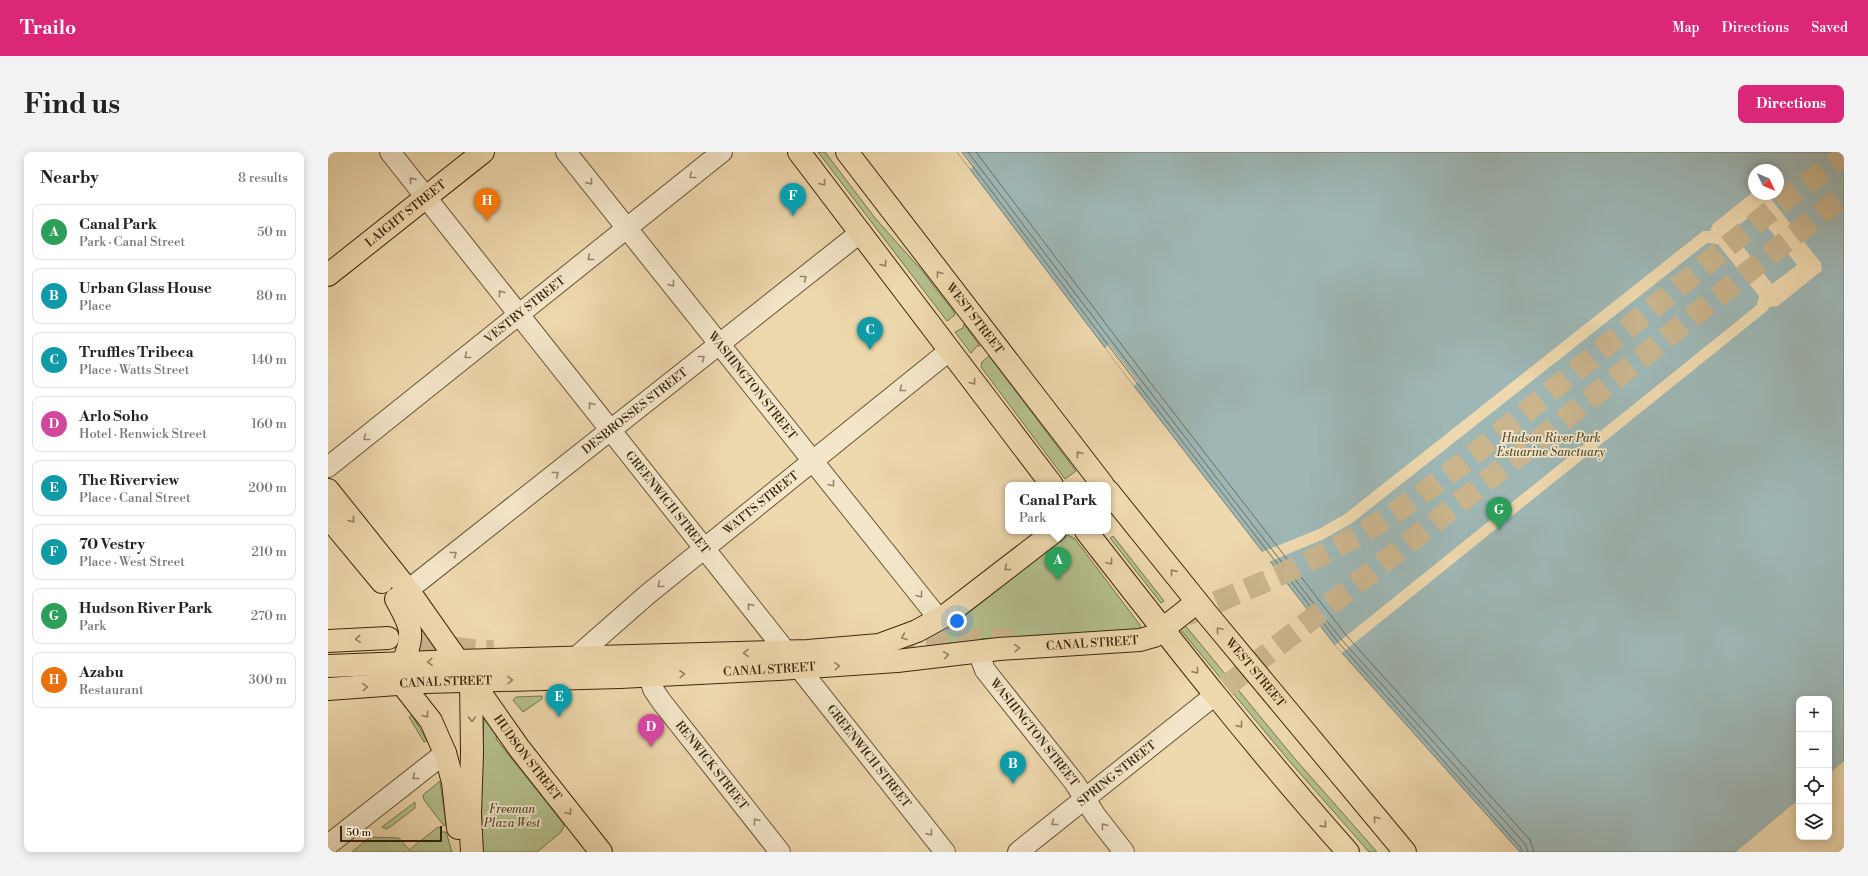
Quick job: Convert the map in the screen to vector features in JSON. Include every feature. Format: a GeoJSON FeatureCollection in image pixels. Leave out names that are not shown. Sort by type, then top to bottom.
{"type":"FeatureCollection","features":[{"type":"Feature","properties":{"kind":"main road","name":"LAIGHT STREET"},"geometry":{"type":"LineString","coordinates":[[328,275],[483,152]]}},
{"type":"Feature","properties":{"kind":"main road"},"geometry":{"type":"LineString","coordinates":[[799,152],[1050,482]]}},
{"type":"Feature","properties":{"kind":"main road","name":"WEST STREET"},"geometry":{"type":"LineString","coordinates":[[846,152],[1101,482]]}},
{"type":"Feature","properties":{"kind":"main road","name":"HUDSON STREET"},"geometry":{"type":"LineString","coordinates":[[328,490],[402,595]]}},
{"type":"Feature","properties":{"kind":"main road","name":"WEST STREET"},"geometry":{"type":"LineString","coordinates":[[1111,495],[1197,602],[1405,852]]}},
{"type":"Feature","properties":{"kind":"main road","name":"HUDSON STREET"},"geometry":{"type":"LineString","coordinates":[[328,517],[402,595],[457,662],[518,748],[601,852]]}},
{"type":"Feature","properties":{"kind":"main road","name":"CANAL STREET"},"geometry":{"type":"LineString","coordinates":[[328,666],[471,680],[649,675],[792,660],[879,645],[903,638],[939,620],[1052,534]]}},
{"type":"Feature","properties":{"kind":"main road"},"geometry":{"type":"LineString","coordinates":[[1088,534],[1162,630],[1215,695],[1297,794],[1348,852]]}},
{"type":"Feature","properties":{"kind":"main road"},"geometry":{"type":"LineString","coordinates":[[402,595],[411,637],[410,647],[402,674],[431,721],[445,753],[453,782],[459,837],[464,852]]}},
{"type":"Feature","properties":{"kind":"main road","name":"CANAL STREET"},"geometry":{"type":"LineString","coordinates":[[328,689],[457,662],[575,658],[897,661],[978,651],[1140,640],[1150,638],[1162,630],[1197,602]]}},
{"type":"Feature","properties":{"kind":"main road"},"geometry":{"type":"LineString","coordinates":[[328,641],[388,638]]}},
{"type":"Feature","properties":{"kind":"main road"},"geometry":{"type":"LineString","coordinates":[[471,680],[472,746],[470,815],[472,852]]}},
{"type":"Feature","properties":{"kind":"street","name":"GREENWICH STREET"},"geometry":{"type":"LineString","coordinates":[[390,152],[945,852]]}},
{"type":"Feature","properties":{"kind":"street","name":"WASHINGTON STREET"},"geometry":{"type":"LineString","coordinates":[[566,152],[939,620]]}},
{"type":"Feature","properties":{"kind":"street","name":"VESTRY STREET"},"geometry":{"type":"LineString","coordinates":[[328,467],[722,152]]}},
{"type":"Feature","properties":{"kind":"street","name":"DESBROSSES STREET"},"geometry":{"type":"LineString","coordinates":[[402,595],[861,232]]}},
{"type":"Feature","properties":{"kind":"street","name":"WATTS STREET"},"geometry":{"type":"LineString","coordinates":[[575,658],[812,460],[949,351]]}},
{"type":"Feature","properties":{"kind":"street","name":"WASHINGTON STREET"},"geometry":{"type":"LineString","coordinates":[[978,651],[985,670],[1070,776],[1124,852]]}},
{"type":"Feature","properties":{"kind":"street","name":"RENWICK STREET"},"geometry":{"type":"LineString","coordinates":[[649,675],[653,689],[661,701],[780,852]]}},
{"type":"Feature","properties":{"kind":"street","name":"SPRING STREET"},"geometry":{"type":"LineString","coordinates":[[1018,852],[1215,695]]}},
{"type":"Feature","properties":{"kind":"street"},"geometry":{"type":"LineString","coordinates":[[328,845],[445,753]]}},
{"type":"Feature","properties":{"kind":"green space"},"geometry":{"type":"Polygon","coordinates":[[[818,152],[825,152],[875,218],[924,273],[955,315],[947,321],[818,152]]]}},
{"type":"Feature","properties":{"kind":"green space"},"geometry":{"type":"Polygon","coordinates":[[[964,324],[980,346],[977,346],[971,353],[955,332],[963,328],[964,324]]]}},
{"type":"Feature","properties":{"kind":"green space"},"geometry":{"type":"Polygon","coordinates":[[[989,356],[1076,471],[1065,479],[981,367],[982,362],[989,356]]]}},
{"type":"Feature","properties":{"kind":"green space"},"geometry":{"type":"Polygon","coordinates":[[[1068,535],[1075,539],[1140,625],[1140,629],[978,639],[928,648],[925,647],[1068,535]]]}},
{"type":"Feature","properties":{"kind":"green space"},"geometry":{"type":"Polygon","coordinates":[[[1113,536],[1164,601],[1161,603],[1110,538],[1113,536]]]}},
{"type":"Feature","properties":{"kind":"green space"},"geometry":{"type":"Polygon","coordinates":[[[1184,624],[1295,759],[1377,852],[1369,852],[1291,763],[1179,628],[1184,624]]]}},
{"type":"Feature","properties":{"kind":"green space"},"geometry":{"type":"Polygon","coordinates":[[[542,696],[542,699],[523,712],[513,700],[516,697],[542,696]]]}},
{"type":"Feature","properties":{"kind":"green space"},"geometry":{"type":"Polygon","coordinates":[[[412,715],[427,741],[424,742],[409,717],[412,715]]]}},
{"type":"Feature","properties":{"kind":"green space","name":"Freeman Plaza West"},"geometry":{"type":"Polygon","coordinates":[[[484,718],[497,733],[496,739],[563,823],[564,826],[561,832],[537,852],[477,852],[484,718]]]}},
{"type":"Feature","properties":{"kind":"green space"},"geometry":{"type":"Polygon","coordinates":[[[440,781],[446,825],[444,826],[424,800],[423,795],[440,781]]]}},
{"type":"Feature","properties":{"kind":"green space"},"geometry":{"type":"Polygon","coordinates":[[[415,802],[415,808],[390,827],[386,829],[382,827],[415,802]]]}},
{"type":"Feature","properties":{"kind":"green space"},"geometry":{"type":"Polygon","coordinates":[[[438,827],[441,828],[442,832],[446,832],[452,852],[352,852],[370,837],[399,838],[409,850],[438,827]]]}},
{"type":"Feature","properties":{"kind":"water","name":"Hudson River Park Estuarine Sanctuary"},"geometry":{"type":"Polygon","coordinates":[[[957,152],[1844,152],[1844,852],[1520,852],[1335,645],[1134,386],[957,152]]]}},
{"type":"Feature","properties":{"kind":"pier"},"geometry":{"type":"Polygon","coordinates":[[[957,152],[963,152],[974,166],[970,169],[957,152]]]}},
{"type":"Feature","properties":{"kind":"pier"},"geometry":{"type":"Polygon","coordinates":[[[1748,196],[1748,200],[1772,200],[1821,263],[1822,270],[1778,306],[1769,307],[1768,310],[1342,653],[1335,645],[1757,305],[1759,296],[1718,244],[1707,243],[1352,523],[1324,539],[1269,562],[1262,552],[1319,529],[1345,514],[1703,231],[1710,231],[1713,224],[1748,196]],[[1756,212],[1731,231],[1772,284],[1797,265],[1756,212]]]}},
{"type":"Feature","properties":{"kind":"pier"},"geometry":{"type":"Polygon","coordinates":[[[1109,344],[1138,382],[1134,386],[1105,348],[1109,344]]]}},
{"type":"Feature","properties":{"kind":"pier"},"geometry":{"type":"Polygon","coordinates":[[[1844,761],[1844,852],[1736,852],[1796,802],[1796,840],[1832,840],[1832,771],[1844,761]]]}},
{"type":"Feature","properties":{"kind":"tunnel"},"geometry":{"type":"LineString","coordinates":[[1186,615],[1264,582],[1340,546],[1407,504],[1462,464],[1789,196],[1844,156]]}},
{"type":"Feature","properties":{"kind":"tunnel"},"geometry":{"type":"LineString","coordinates":[[1200,707],[1535,443],[1844,195]]}},
{"type":"Feature","properties":{"kind":"tunnel"},"geometry":{"type":"LineString","coordinates":[[388,638],[467,650],[494,651]]}},
{"type":"Feature","properties":{"kind":"tunnel"},"geometry":{"type":"LineString","coordinates":[[893,642],[1016,639]]}},
{"type":"Feature","properties":{"kind":"place","name":"70 Vestry"},"geometry":{"type":"Point","coordinates":[793,216]}},
{"type":"Feature","properties":{"kind":"place","name":"Azabu"},"geometry":{"type":"Point","coordinates":[487,221]}},
{"type":"Feature","properties":{"kind":"place","name":"Truffles Tribeca"},"geometry":{"type":"Point","coordinates":[870,350]}},
{"type":"Feature","properties":{"kind":"place","name":"Hudson River Park"},"geometry":{"type":"Point","coordinates":[1499,530]}},
{"type":"Feature","properties":{"kind":"place","name":"Canal Park"},"geometry":{"type":"Point","coordinates":[1058,580]}},
{"type":"Feature","properties":{"kind":"place","name":"The Riverview"},"geometry":{"type":"Point","coordinates":[559,717]}},
{"type":"Feature","properties":{"kind":"place","name":"Arlo Soho"},"geometry":{"type":"Point","coordinates":[651,747]}},
{"type":"Feature","properties":{"kind":"place","name":"Urban Glass House"},"geometry":{"type":"Point","coordinates":[1013,784]}}]}
